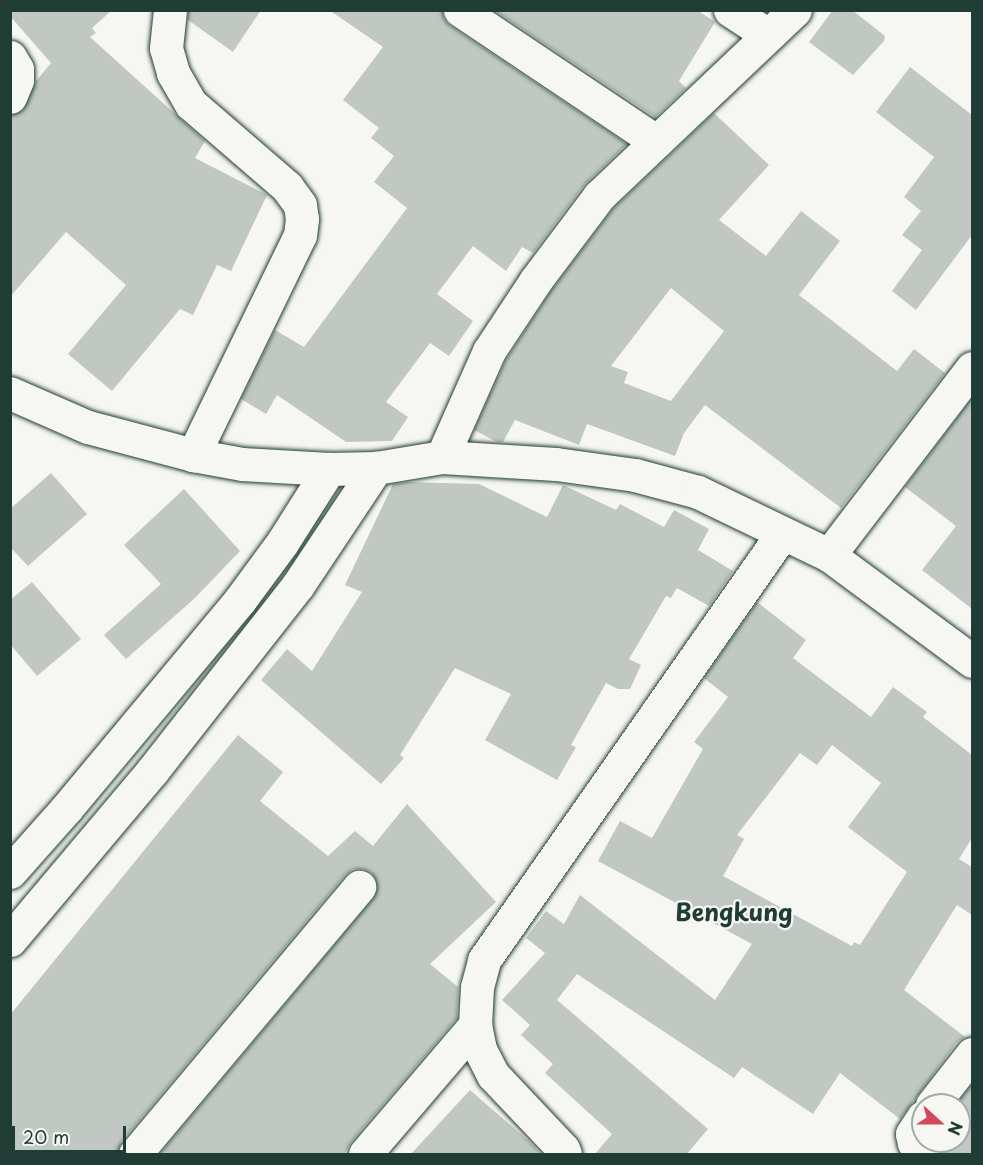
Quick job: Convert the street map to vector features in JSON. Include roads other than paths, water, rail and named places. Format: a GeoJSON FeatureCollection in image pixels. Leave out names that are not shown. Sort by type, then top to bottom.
{"type":"FeatureCollection","features":[{"type":"Feature","properties":{"kind":"street"},"geometry":{"type":"LineString","coordinates":[[170,10],[166,48],[173,73],[191,104],[287,187],[300,205],[302,219],[300,235],[193,455]]}},
{"type":"Feature","properties":{"kind":"street"},"geometry":{"type":"LineString","coordinates":[[460,10],[656,141]]}},
{"type":"Feature","properties":{"kind":"street"},"geometry":{"type":"LineString","coordinates":[[730,10],[768,35]]}},
{"type":"Feature","properties":{"kind":"street"},"geometry":{"type":"LineString","coordinates":[[442,457],[489,351],[536,280],[599,196],[795,10]]}},
{"type":"Feature","properties":{"kind":"street"},"geometry":{"type":"LineString","coordinates":[[10,57],[17,69],[17,80],[10,98]]}},
{"type":"Feature","properties":{"kind":"street"},"geometry":{"type":"LineString","coordinates":[[829,555],[972,368]]}},
{"type":"Feature","properties":{"kind":"street"},"geometry":{"type":"LineString","coordinates":[[10,393],[88,427],[193,455],[242,464],[329,469],[376,468],[442,457],[556,464],[635,475],[698,492],[829,555],[972,661]]}},
{"type":"Feature","properties":{"kind":"street"},"geometry":{"type":"LineString","coordinates":[[10,940],[153,770],[298,585],[376,468]]}},
{"type":"Feature","properties":{"kind":"street"},"geometry":{"type":"LineString","coordinates":[[10,872],[66,809],[240,600],[282,543],[329,469]]}},
{"type":"Feature","properties":{"kind":"street"},"geometry":{"type":"LineString","coordinates":[[564,1155],[563,1149],[493,1075],[480,1049],[475,1025],[477,987],[484,960],[782,534]]}},
{"type":"Feature","properties":{"kind":"street"},"geometry":{"type":"LineString","coordinates":[[135,1155],[359,887]]}},
{"type":"Feature","properties":{"kind":"street"},"geometry":{"type":"LineString","coordinates":[[365,1155],[475,1025]]}},
{"type":"Feature","properties":{"kind":"street"},"geometry":{"type":"LineString","coordinates":[[941,1093],[972,1054]]}},
{"type":"Feature","properties":{"kind":"district","name":"Bengkung"},"geometry":{"type":"Point","coordinates":[734,912]}}]}
